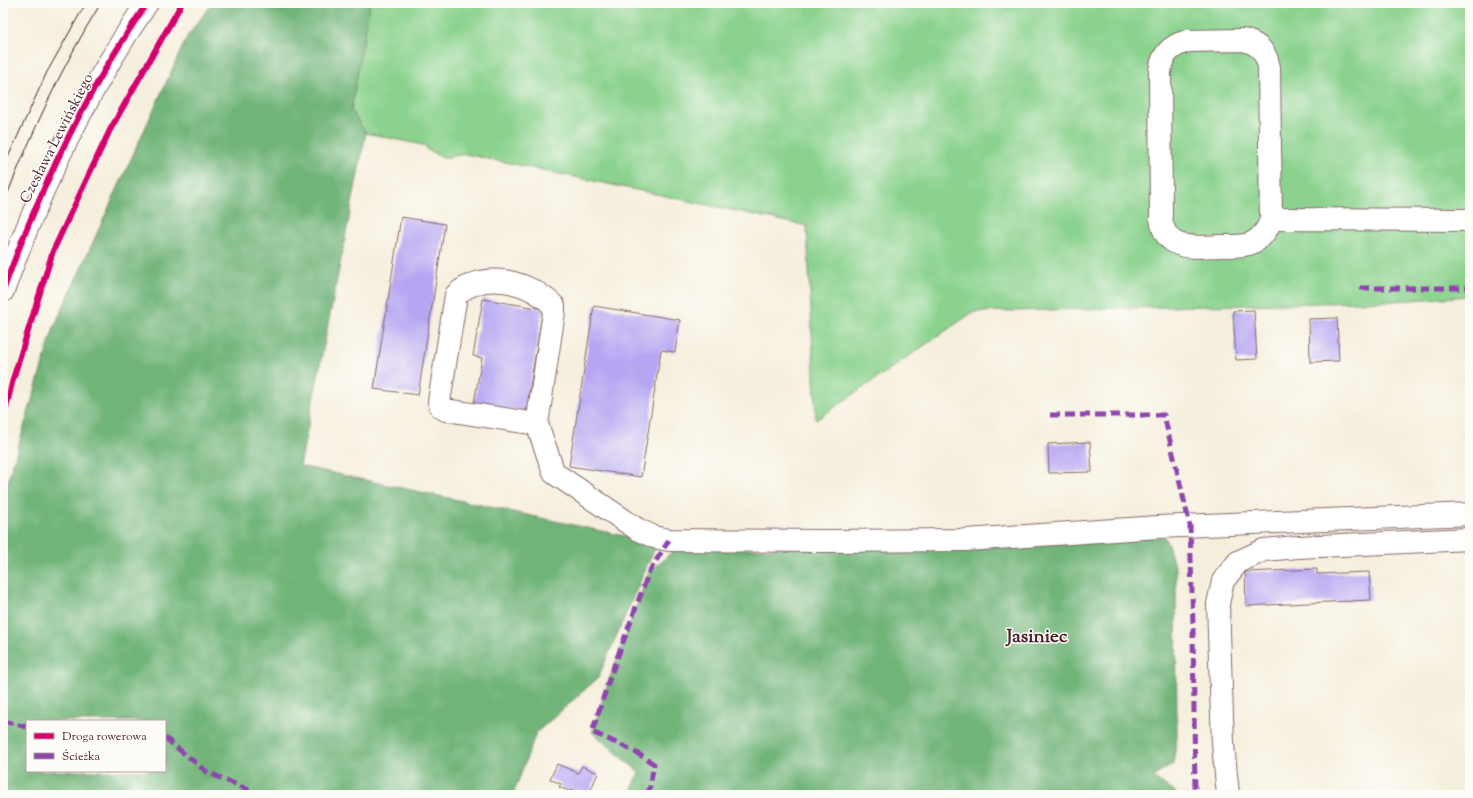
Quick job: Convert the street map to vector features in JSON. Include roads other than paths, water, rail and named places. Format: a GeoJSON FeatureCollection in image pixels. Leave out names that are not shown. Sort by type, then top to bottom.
{"type":"FeatureCollection","features":[{"type":"Feature","properties":{"kind":"street","name":"Czesława Lewińskiego"},"geometry":{"type":"LineString","coordinates":[[3,291],[32,216],[67,140],[118,46],[146,3]]}},
{"type":"Feature","properties":{"kind":"street"},"geometry":{"type":"LineString","coordinates":[[1243,40],[1250,41],[1255,44],[1267,58],[1269,67],[1270,219],[1266,232],[1260,238],[1252,243],[1243,245],[1184,246],[1171,240],[1162,227],[1160,71],[1163,57],[1174,46],[1188,41],[1243,40]]}},
{"type":"Feature","properties":{"kind":"street"},"geometry":{"type":"LineString","coordinates":[[1270,219],[1470,220]]}},
{"type":"Feature","properties":{"kind":"street"},"geometry":{"type":"LineString","coordinates":[[537,424],[446,410],[441,407],[439,402],[456,295],[462,289],[471,284],[497,280],[513,283],[531,289],[547,299],[554,306],[537,424],[554,474],[637,529],[654,537],[669,540],[966,540],[1158,527],[1470,514]]}},
{"type":"Feature","properties":{"kind":"street"},"geometry":{"type":"LineString","coordinates":[[1228,795],[1223,744],[1218,604],[1223,581],[1238,562],[1264,550],[1470,539]]}},
{"type":"Feature","properties":{"kind":"tram line"},"geometry":{"type":"LineString","coordinates":[[3,168],[47,72],[86,3]]}},
{"type":"Feature","properties":{"kind":"tram line"},"geometry":{"type":"LineString","coordinates":[[3,205],[24,153],[60,77],[86,27],[101,3]]}},
{"type":"Feature","properties":{"kind":"district","name":"Jasiniec"},"geometry":{"type":"Point","coordinates":[1037,635]}}]}
